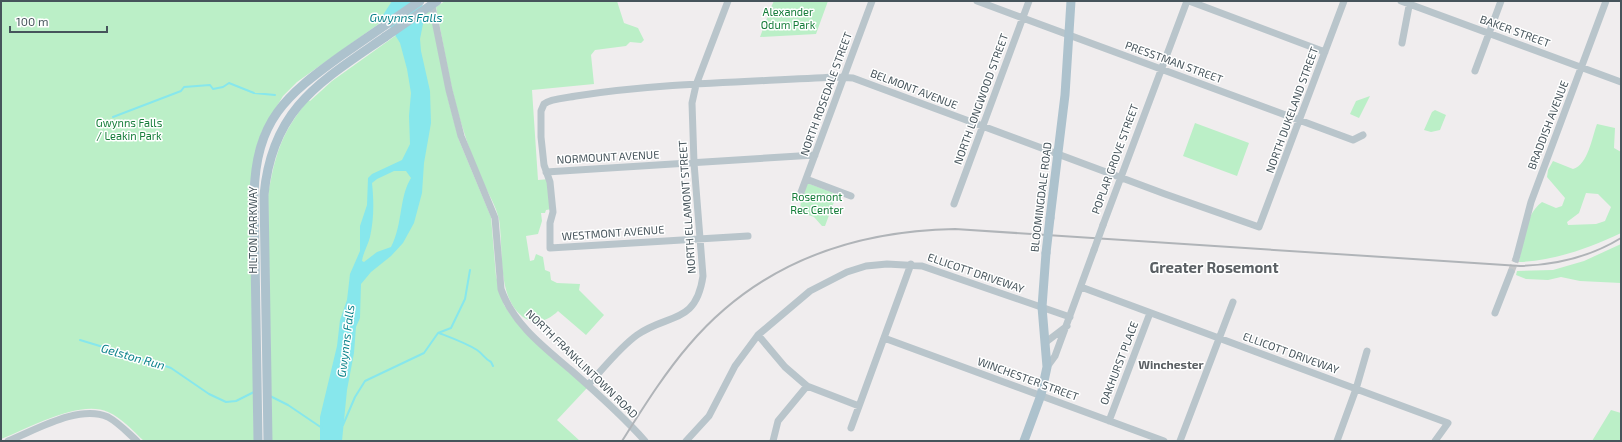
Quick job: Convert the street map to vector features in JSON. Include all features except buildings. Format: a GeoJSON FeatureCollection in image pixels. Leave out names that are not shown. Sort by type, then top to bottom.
{"type":"FeatureCollection","features":[{"type":"Feature","properties":{"kind":"main road","name":"HILTON PARKWAY"},"geometry":{"type":"LineString","coordinates":[[268,441],[261,373],[255,182],[257,159],[263,141],[280,108],[291,94],[313,76],[420,1]]}},
{"type":"Feature","properties":{"kind":"main road","name":"HILTON PARKWAY"},"geometry":{"type":"LineString","coordinates":[[258,441],[261,373],[264,195],[269,163],[275,146],[291,116],[312,90],[385,36],[437,1]]}},
{"type":"Feature","properties":{"kind":"main road","name":"BLOOMINGDALE ROAD"},"geometry":{"type":"LineString","coordinates":[[1041,395],[1047,367],[1042,307],[1046,253],[1065,95],[1071,1]]}},
{"type":"Feature","properties":{"kind":"main road"},"geometry":{"type":"LineString","coordinates":[[1024,441],[1041,395]]}},
{"type":"Feature","properties":{"kind":"street","name":"NORTH FRANKLINTOWN ROAD"},"geometry":{"type":"LineString","coordinates":[[431,1],[449,90],[461,136],[495,218],[501,288],[505,300],[515,316],[532,335],[588,385],[645,441]]}},
{"type":"Feature","properties":{"kind":"street","name":"NORTH ELLAMONT STREET"},"geometry":{"type":"LineString","coordinates":[[588,385],[638,335],[679,316],[692,306],[700,293],[703,276],[694,163],[692,114],[696,85],[728,1]]}},
{"type":"Feature","properties":{"kind":"street","name":"NORTH ROSEDALE STREET"},"geometry":{"type":"LineString","coordinates":[[800,195],[872,1]]}},
{"type":"Feature","properties":{"kind":"street","name":"PRESSTMAN STREET"},"geometry":{"type":"LineString","coordinates":[[977,1],[1353,140],[1363,135]]}},
{"type":"Feature","properties":{"kind":"street","name":"NORTH LONGWOOD STREET"},"geometry":{"type":"LineString","coordinates":[[954,204],[1029,1]]}},
{"type":"Feature","properties":{"kind":"street"},"geometry":{"type":"LineString","coordinates":[[1188,1],[1325,52]]}},
{"type":"Feature","properties":{"kind":"street","name":"POPLAR GROVE STREET"},"geometry":{"type":"LineString","coordinates":[[1047,367],[1056,356],[1161,69],[1188,1]]}},
{"type":"Feature","properties":{"kind":"street","name":"NORTH DUKELAND STREET"},"geometry":{"type":"LineString","coordinates":[[1259,227],[1344,1]]}},
{"type":"Feature","properties":{"kind":"street","name":"BAKER STREET"},"geometry":{"type":"LineString","coordinates":[[1401,1],[1410,3],[1489,34],[1621,82]]}},
{"type":"Feature","properties":{"kind":"street"},"geometry":{"type":"LineString","coordinates":[[1475,71],[1501,1]]}},
{"type":"Feature","properties":{"kind":"street","name":"BRADDISH AVENUE"},"geometry":{"type":"LineString","coordinates":[[1516,259],[1531,202],[1606,1]]}},
{"type":"Feature","properties":{"kind":"street"},"geometry":{"type":"LineString","coordinates":[[1402,43],[1410,3]]}},
{"type":"Feature","properties":{"kind":"street","name":"BELMONT AVENUE"},"geometry":{"type":"LineString","coordinates":[[546,172],[541,137],[541,111],[544,104],[550,100],[618,91],[844,76],[1259,227]]}},
{"type":"Feature","properties":{"kind":"street","name":"NORMOUNT AVENUE"},"geometry":{"type":"LineString","coordinates":[[546,172],[815,155]]}},
{"type":"Feature","properties":{"kind":"street","name":"WESTMONT AVENUE"},"geometry":{"type":"LineString","coordinates":[[546,172],[550,182],[553,212],[550,223],[550,248],[748,236]]}},
{"type":"Feature","properties":{"kind":"street"},"geometry":{"type":"LineString","coordinates":[[806,179],[851,196]]}},
{"type":"Feature","properties":{"kind":"street"},"geometry":{"type":"LineString","coordinates":[[851,428],[911,264]]}},
{"type":"Feature","properties":{"kind":"street","name":"ELLICOTT DRIVEWAY"},"geometry":{"type":"LineString","coordinates":[[686,441],[709,416],[735,366],[758,335],[795,302],[810,291],[836,276],[866,266],[911,264],[935,269],[1070,317]]}},
{"type":"Feature","properties":{"kind":"street"},"geometry":{"type":"LineString","coordinates":[[1495,313],[1511,272]]}},
{"type":"Feature","properties":{"kind":"street","name":"ELLICOTT DRIVEWAY"},"geometry":{"type":"LineString","coordinates":[[1081,287],[1448,423],[1435,441]]}},
{"type":"Feature","properties":{"kind":"street"},"geometry":{"type":"LineString","coordinates":[[1180,441],[1233,302]]}},
{"type":"Feature","properties":{"kind":"street","name":"OAKHURST PLACE"},"geometry":{"type":"LineString","coordinates":[[1109,421],[1150,313]]}},
{"type":"Feature","properties":{"kind":"street"},"geometry":{"type":"LineString","coordinates":[[1046,342],[1067,326]]}},
{"type":"Feature","properties":{"kind":"street"},"geometry":{"type":"LineString","coordinates":[[758,335],[785,367],[808,386],[859,406]]}},
{"type":"Feature","properties":{"kind":"street","name":"WINCHESTER STREET"},"geometry":{"type":"LineString","coordinates":[[884,338],[1164,441]]}},
{"type":"Feature","properties":{"kind":"street"},"geometry":{"type":"LineString","coordinates":[[1337,441],[1368,351]]}},
{"type":"Feature","properties":{"kind":"street"},"geometry":{"type":"LineString","coordinates":[[773,441],[778,421],[808,386]]}},
{"type":"Feature","properties":{"kind":"street"},"geometry":{"type":"LineString","coordinates":[[8,441],[72,416],[87,413],[102,415],[110,418],[137,441]]}},
{"type":"Feature","properties":{"kind":"green space","name":"Gwynns Falls / Leakin Park"},"geometry":{"type":"Polygon","coordinates":[[[1,1],[411,1],[297,82],[283,96],[262,131],[256,148],[250,185],[254,441],[144,441],[118,418],[108,412],[97,409],[83,409],[54,416],[1,439],[1,1]]]}},
{"type":"Feature","properties":{"kind":"green space"},"geometry":{"type":"Polygon","coordinates":[[[445,1],[617,1],[624,23],[638,28],[644,40],[641,43],[630,42],[626,46],[595,50],[591,55],[594,84],[532,90],[538,180],[550,179],[552,209],[546,210],[545,213],[541,213],[542,221],[538,234],[526,236],[530,261],[534,260],[536,254],[543,257],[545,270],[550,272],[551,280],[557,283],[580,284],[579,290],[604,315],[586,335],[558,311],[542,321],[528,320],[514,308],[509,297],[503,272],[498,214],[471,154],[458,112],[451,82],[436,7],[445,1]]]}},
{"type":"Feature","properties":{"kind":"green space","name":"Alexander Odum Park"},"geometry":{"type":"Polygon","coordinates":[[[774,1],[828,1],[816,34],[760,37],[770,10],[774,8],[771,7],[774,1]]]}},
{"type":"Feature","properties":{"kind":"green space"},"geometry":{"type":"Polygon","coordinates":[[[430,11],[448,99],[459,140],[491,217],[496,276],[504,305],[510,314],[531,337],[587,388],[557,420],[580,441],[272,441],[268,196],[273,168],[280,145],[291,123],[308,100],[310,101],[332,81],[430,11]]]}},
{"type":"Feature","properties":{"kind":"green space"},"geometry":{"type":"Polygon","coordinates":[[[1370,96],[1359,118],[1350,114],[1356,101],[1370,96]]]}},
{"type":"Feature","properties":{"kind":"green space"},"geometry":{"type":"Polygon","coordinates":[[[1435,110],[1446,115],[1440,130],[1431,132],[1424,130],[1432,112],[1435,110]]]}},
{"type":"Feature","properties":{"kind":"green space"},"geometry":{"type":"Polygon","coordinates":[[[1195,123],[1249,143],[1237,176],[1183,156],[1195,123]]]}},
{"type":"Feature","properties":{"kind":"green space"},"geometry":{"type":"Polygon","coordinates":[[[1597,124],[1615,128],[1614,148],[1621,152],[1621,233],[1571,253],[1545,259],[1519,262],[1528,221],[1536,207],[1542,202],[1556,208],[1562,206],[1565,198],[1547,177],[1548,170],[1553,161],[1573,169],[1578,166],[1586,156],[1597,124]],[[1586,193],[1579,213],[1567,222],[1568,225],[1596,224],[1605,221],[1611,207],[1598,194],[1586,193]]]}},
{"type":"Feature","properties":{"kind":"green space","name":"Rosemont Rec Center"},"geometry":{"type":"Polygon","coordinates":[[[807,183],[837,194],[825,226],[822,226],[814,217],[800,212],[801,200],[807,183]]]}},
{"type":"Feature","properties":{"kind":"green space"},"geometry":{"type":"Polygon","coordinates":[[[1621,244],[1621,283],[1580,281],[1561,277],[1548,280],[1526,279],[1516,275],[1517,271],[1553,270],[1584,261],[1621,244]]]}},
{"type":"Feature","properties":{"kind":"green space"},"geometry":{"type":"Polygon","coordinates":[[[1611,410],[1621,413],[1621,441],[1592,441],[1611,410]]]}},
{"type":"Feature","properties":{"kind":"water","name":"Gwynns Falls"},"geometry":{"type":"Polygon","coordinates":[[[392,1],[422,1],[424,19],[420,39],[421,51],[430,91],[431,123],[424,163],[422,193],[414,223],[403,243],[391,256],[371,272],[361,284],[360,318],[356,327],[354,353],[347,390],[342,441],[320,441],[320,417],[337,346],[340,320],[347,300],[350,274],[360,251],[360,226],[367,205],[368,178],[372,174],[402,160],[410,144],[409,116],[411,93],[407,69],[400,43],[383,15],[392,1]],[[394,171],[372,183],[372,224],[370,237],[362,261],[364,262],[377,252],[391,247],[398,229],[404,194],[411,178],[406,171],[394,171]]]}},
{"type":"Feature","properties":{"kind":"waterway"},"geometry":{"type":"LineString","coordinates":[[113,117],[181,91],[184,87],[210,85],[213,89],[223,87],[229,83],[254,93],[275,95]]}},
{"type":"Feature","properties":{"kind":"waterway"},"geometry":{"type":"LineString","coordinates":[[343,425],[355,397],[365,381],[424,353],[438,333],[451,328],[465,299],[470,270]]}},
{"type":"Feature","properties":{"kind":"waterway"},"geometry":{"type":"LineString","coordinates":[[439,333],[477,350],[491,362],[493,366]]}},
{"type":"Feature","properties":{"kind":"waterway","name":"Gelston Run"},"geometry":{"type":"LineString","coordinates":[[80,340],[113,350],[123,356],[154,362],[171,368],[209,394],[226,402],[236,401],[254,392]]}},
{"type":"Feature","properties":{"kind":"waterway","name":"Gelston Run"},"geometry":{"type":"LineString","coordinates":[[270,396],[288,405],[322,428]]}},
{"type":"Feature","properties":{"kind":"tunnel"},"geometry":{"type":"LineString","coordinates":[[1511,272],[1516,259]]}},
{"type":"Feature","properties":{"kind":"railway"},"geometry":{"type":"LineString","coordinates":[[622,441],[662,379],[689,345],[716,317],[745,293],[776,273],[809,257],[843,245],[879,237],[917,231],[955,229],[1520,266],[1547,264],[1572,259],[1609,245],[1621,238]]}},
{"type":"Feature","properties":{"kind":"district","name":"Greater Rosemont"},"geometry":{"type":"Point","coordinates":[1214,268]}},
{"type":"Feature","properties":{"kind":"district","name":"Winchester"},"geometry":{"type":"Point","coordinates":[1171,365]}}]}
